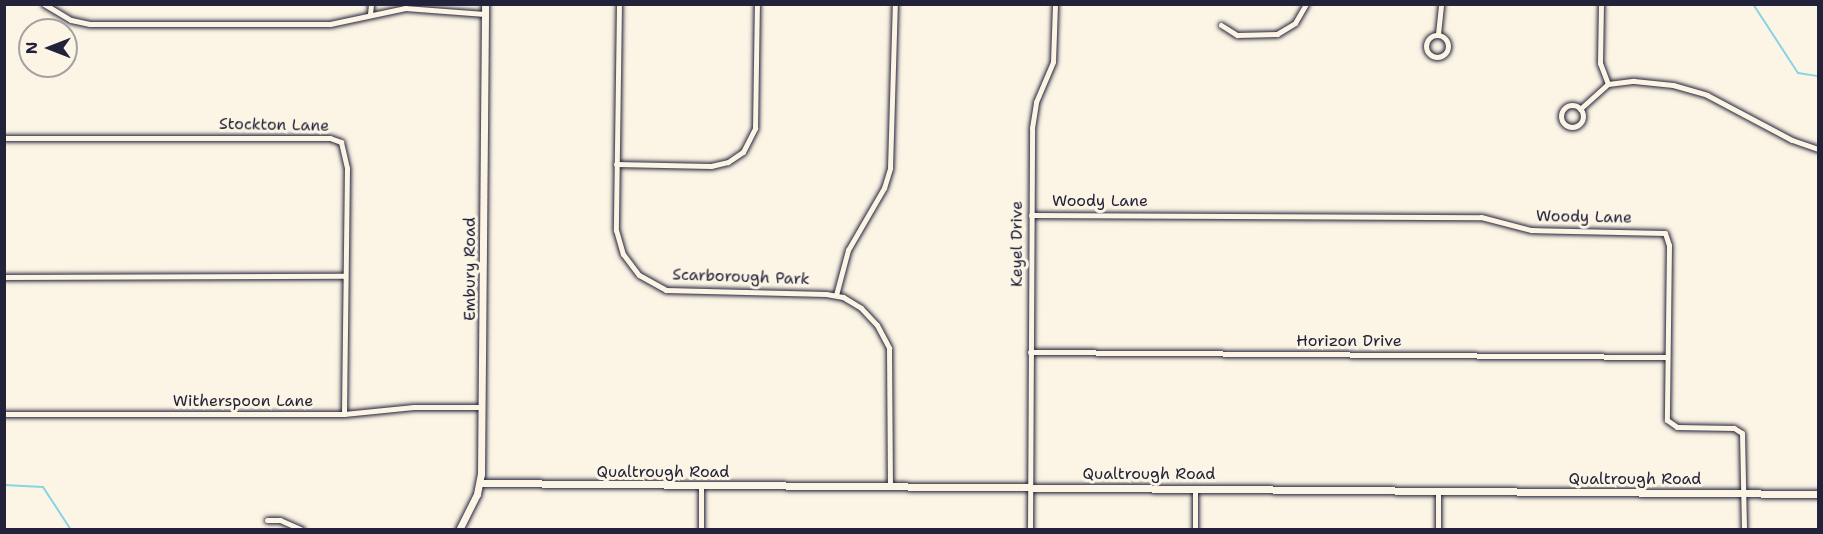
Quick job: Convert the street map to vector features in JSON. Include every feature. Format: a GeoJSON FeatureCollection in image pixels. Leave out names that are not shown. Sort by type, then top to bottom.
{"type":"FeatureCollection","features":[{"type":"Feature","properties":{"kind":"street"},"geometry":{"type":"LineString","coordinates":[[44,4],[71,20],[90,24],[330,24],[405,8],[485,14]]}},
{"type":"Feature","properties":{"kind":"street"},"geometry":{"type":"LineString","coordinates":[[370,14],[371,4]]}},
{"type":"Feature","properties":{"kind":"street","name":"Embury Road"},"geometry":{"type":"LineString","coordinates":[[459,530],[480,483],[485,4]]}},
{"type":"Feature","properties":{"kind":"street","name":"Scarborough Park"},"geometry":{"type":"LineString","coordinates":[[618,4],[616,164],[618,242],[630,265],[652,284],[679,292],[836,295]]}},
{"type":"Feature","properties":{"kind":"street"},"geometry":{"type":"LineString","coordinates":[[616,164],[711,166],[728,162],[743,152],[755,128],[757,4]]}},
{"type":"Feature","properties":{"kind":"street"},"geometry":{"type":"LineString","coordinates":[[890,486],[889,348],[869,315],[836,295],[848,250],[884,188],[890,168],[895,4]]}},
{"type":"Feature","properties":{"kind":"street","name":"Keyel Drive"},"geometry":{"type":"LineString","coordinates":[[1030,530],[1033,114],[1053,62],[1055,4]]}},
{"type":"Feature","properties":{"kind":"street"},"geometry":{"type":"LineString","coordinates":[[1221,25],[1237,35],[1277,34],[1295,23],[1306,4]]}},
{"type":"Feature","properties":{"kind":"street"},"geometry":{"type":"LineString","coordinates":[[1438,34],[1441,4]]}},
{"type":"Feature","properties":{"kind":"street"},"geometry":{"type":"LineString","coordinates":[[1601,4],[1600,63],[1608,84]]}},
{"type":"Feature","properties":{"kind":"street"},"geometry":{"type":"LineString","coordinates":[[1438,34],[1447,40],[1448,47],[1442,56],[1435,57],[1426,46],[1428,39],[1438,34]]}},
{"type":"Feature","properties":{"kind":"street"},"geometry":{"type":"LineString","coordinates":[[1580,109],[1608,84],[1647,81],[1689,89],[1818,149]]}},
{"type":"Feature","properties":{"kind":"street"},"geometry":{"type":"LineString","coordinates":[[1570,105],[1580,109],[1581,123],[1575,127],[1565,125],[1561,116],[1564,109],[1570,105]]}},
{"type":"Feature","properties":{"kind":"street","name":"Stockton Lane"},"geometry":{"type":"LineString","coordinates":[[4,138],[336,139],[347,153],[344,414]]}},
{"type":"Feature","properties":{"kind":"street","name":"Woody Lane"},"geometry":{"type":"LineString","coordinates":[[1031,214],[1481,217],[1532,230],[1660,231],[1666,235],[1669,245],[1668,424],[1741,431],[1745,444],[1744,494]]}},
{"type":"Feature","properties":{"kind":"street"},"geometry":{"type":"LineString","coordinates":[[4,277],[345,276]]}},
{"type":"Feature","properties":{"kind":"street","name":"Horizon Drive"},"geometry":{"type":"LineString","coordinates":[[1030,352],[1667,357]]}},
{"type":"Feature","properties":{"kind":"street","name":"Witherspoon Lane"},"geometry":{"type":"LineString","coordinates":[[4,414],[344,414],[414,407],[482,407]]}},
{"type":"Feature","properties":{"kind":"street","name":"Qualtrough Road"},"geometry":{"type":"LineString","coordinates":[[480,483],[1818,494]]}},
{"type":"Feature","properties":{"kind":"street"},"geometry":{"type":"LineString","coordinates":[[701,485],[701,530]]}},
{"type":"Feature","properties":{"kind":"street"},"geometry":{"type":"LineString","coordinates":[[1195,488],[1195,530]]}},
{"type":"Feature","properties":{"kind":"street"},"geometry":{"type":"LineString","coordinates":[[1438,491],[1438,530]]}},
{"type":"Feature","properties":{"kind":"street"},"geometry":{"type":"LineString","coordinates":[[1744,494],[1744,530]]}},
{"type":"Feature","properties":{"kind":"street"},"geometry":{"type":"LineString","coordinates":[[267,520],[280,520],[302,530]]}},
{"type":"Feature","properties":{"kind":"waterway"},"geometry":{"type":"LineString","coordinates":[[1753,4],[1798,73],[1818,76]]}},
{"type":"Feature","properties":{"kind":"waterway"},"geometry":{"type":"LineString","coordinates":[[4,485],[43,487],[71,530]]}}]}
